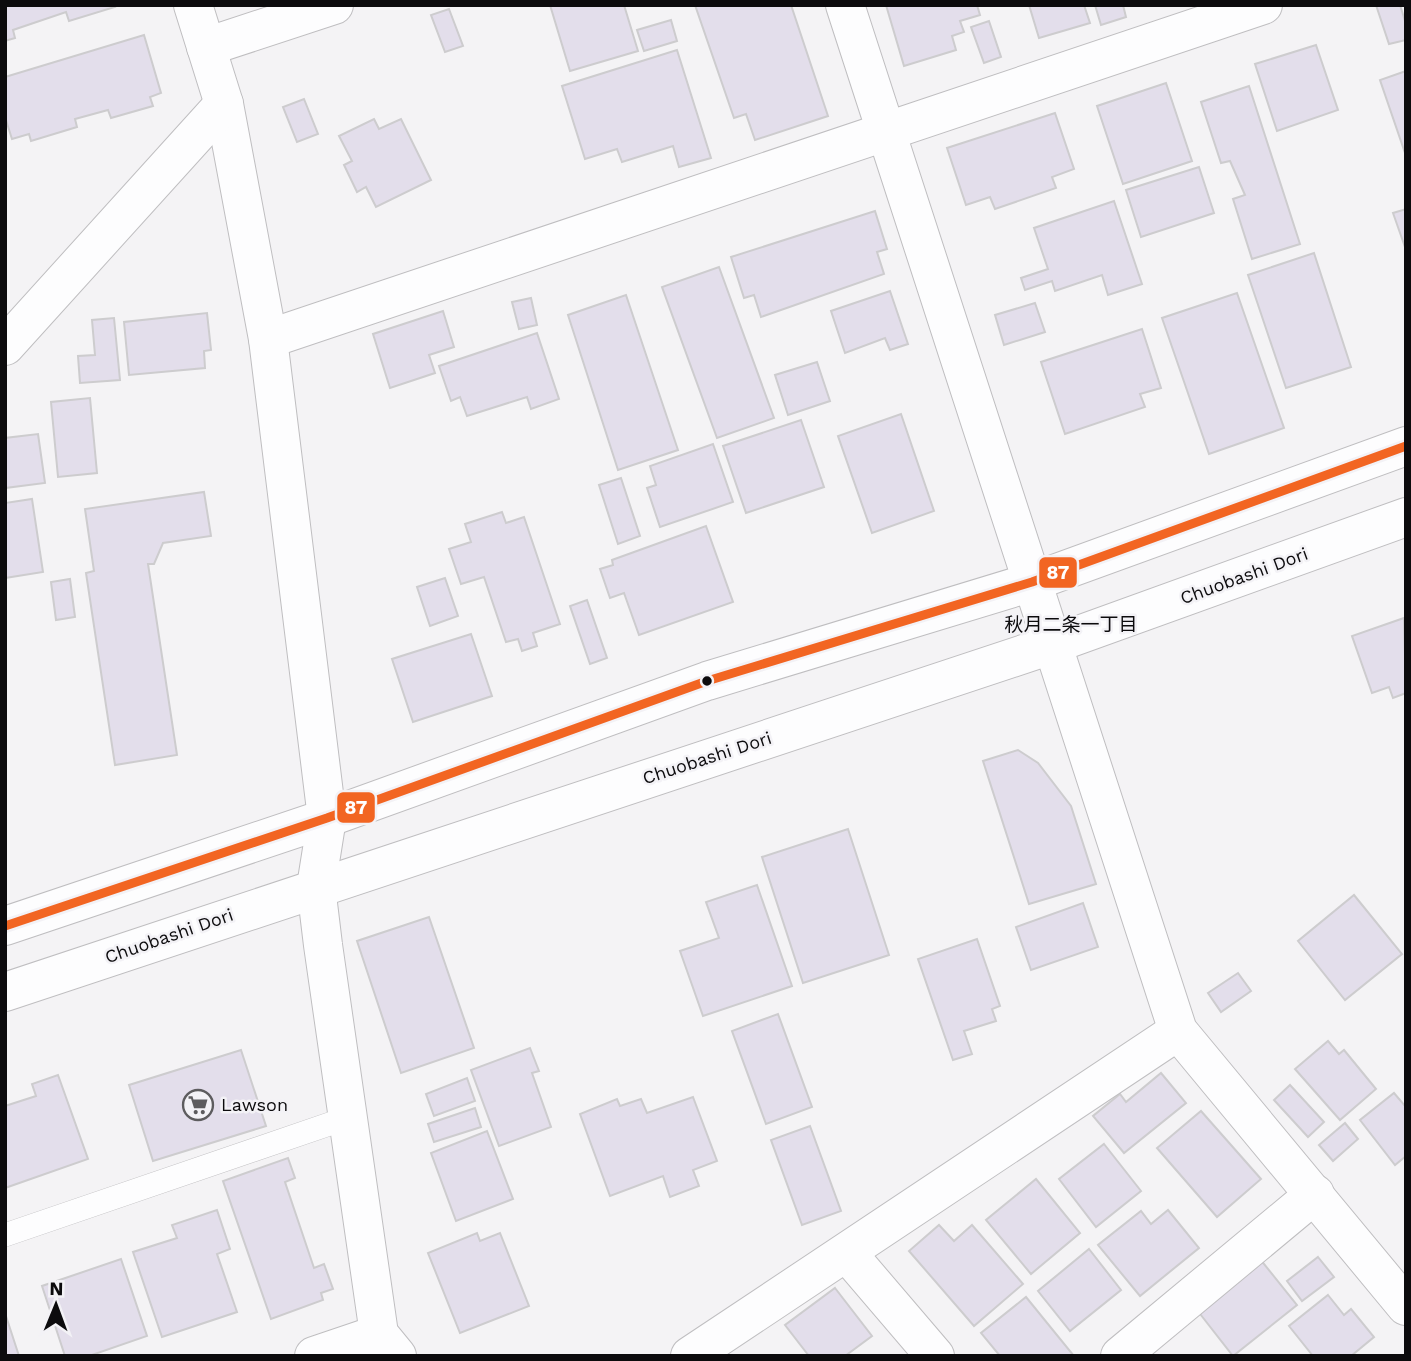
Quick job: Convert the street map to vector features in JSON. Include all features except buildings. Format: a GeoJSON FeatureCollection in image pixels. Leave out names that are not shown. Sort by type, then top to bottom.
{"type":"FeatureCollection","features":[{"type":"Feature","properties":{"kind":"street"},"geometry":{"type":"LineString","coordinates":[[193,5],[224,104],[268,340],[327,818],[316,887],[348,1118],[388,1345],[314,1356]]}},
{"type":"Feature","properties":{"kind":"street"},"geometry":{"type":"LineString","coordinates":[[206,47],[334,5]]}},
{"type":"Feature","properties":{"kind":"street"},"geometry":{"type":"LineString","coordinates":[[845,5],[1178,1031],[1406,1306]]}},
{"type":"Feature","properties":{"kind":"street"},"geometry":{"type":"LineString","coordinates":[[268,340],[888,134],[1263,5]]}},
{"type":"Feature","properties":{"kind":"street"},"geometry":{"type":"LineString","coordinates":[[5,346],[224,104]]}},
{"type":"Feature","properties":{"kind":"street"},"geometry":{"type":"LineString","coordinates":[[5,926],[327,818],[707,681],[1031,582],[1406,446]]}},
{"type":"Feature","properties":{"kind":"street","name":"Chuobashi Dori"},"geometry":{"type":"LineString","coordinates":[[5,992],[1051,645],[1405,519]]}},
{"type":"Feature","properties":{"kind":"street"},"geometry":{"type":"LineString","coordinates":[[690,1356],[1178,1031]]}},
{"type":"Feature","properties":{"kind":"street"},"geometry":{"type":"LineString","coordinates":[[1120,1356],[1315,1194]]}},
{"type":"Feature","properties":{"kind":"street"},"geometry":{"type":"LineString","coordinates":[[847,1253],[935,1356]]}},
{"type":"Feature","properties":{"kind":"lane"},"geometry":{"type":"LineString","coordinates":[[5,1235],[348,1118]]}},
{"type":"Feature","properties":{"kind":"transit line","name":"87"},"geometry":{"type":"LineString","coordinates":[[5,926],[327,818],[707,681],[1032,582],[1406,446]]}},
{"type":"Feature","properties":{"kind":"place","name":"Lawson"},"geometry":{"type":"Point","coordinates":[198,1105]}},
{"type":"Feature","properties":{"kind":"district","name":"秋月二条一丁目"},"geometry":{"type":"Point","coordinates":[1071,624]}}]}
